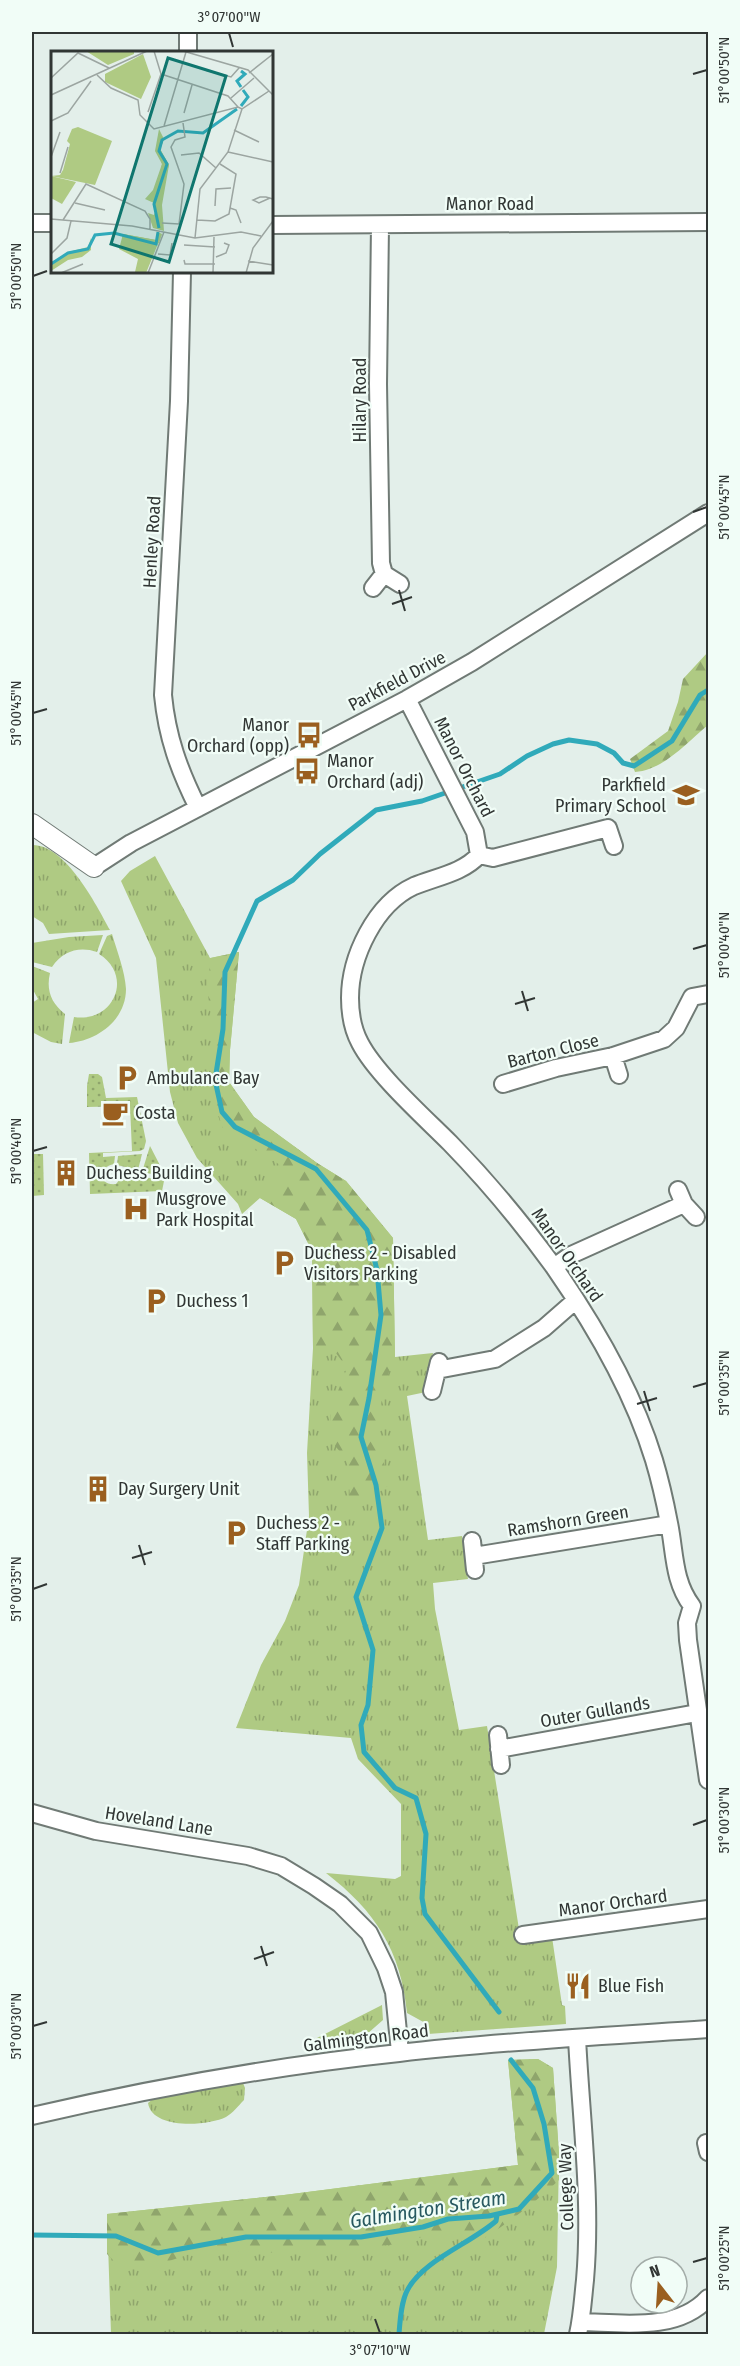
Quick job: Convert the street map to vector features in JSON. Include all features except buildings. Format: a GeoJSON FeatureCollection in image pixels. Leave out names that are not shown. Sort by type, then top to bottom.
{"type":"FeatureCollection","features":[{"type":"Feature","properties":{"kind":"street"},"geometry":{"type":"LineString","coordinates":[[188,32],[188,51]]}},
{"type":"Feature","properties":{"kind":"street","name":"Manor Road"},"geometry":{"type":"LineString","coordinates":[[273,225],[708,222]]}},
{"type":"Feature","properties":{"kind":"street"},"geometry":{"type":"LineString","coordinates":[[32,223],[51,223]]}},
{"type":"Feature","properties":{"kind":"street","name":"Hilary Road"},"geometry":{"type":"LineString","coordinates":[[380,225],[379,408],[381,562],[384,574]]}},
{"type":"Feature","properties":{"kind":"street","name":"Henley Road"},"geometry":{"type":"LineString","coordinates":[[182,273],[179,401],[163,695],[169,737],[198,808]]}},
{"type":"Feature","properties":{"kind":"street","name":"Parkfield Drive"},"geometry":{"type":"LineString","coordinates":[[94,867],[198,808],[407,699],[472,662],[708,513]]}},
{"type":"Feature","properties":{"kind":"street"},"geometry":{"type":"LineString","coordinates":[[373,588],[384,574],[400,584]]}},
{"type":"Feature","properties":{"kind":"street","name":"Manor Orchard"},"geometry":{"type":"LineString","coordinates":[[407,699],[478,840],[479,855],[462,868],[411,887],[386,907],[366,938],[353,975],[350,997],[354,1028],[360,1043],[386,1077],[506,1203],[576,1300],[620,1374],[654,1460],[669,1524],[677,1579],[683,1595],[700,1608],[687,1623],[708,1780]]}},
{"type":"Feature","properties":{"kind":"street"},"geometry":{"type":"LineString","coordinates":[[32,824],[94,867]]}},
{"type":"Feature","properties":{"kind":"street"},"geometry":{"type":"LineString","coordinates":[[479,855],[493,858],[608,828],[614,846]]}},
{"type":"Feature","properties":{"kind":"street","name":"Barton Close"},"geometry":{"type":"LineString","coordinates":[[503,1084],[556,1068],[613,1056],[664,1039],[676,1028],[692,997],[708,994]]}},
{"type":"Feature","properties":{"kind":"street","name":"Barton Close"},"geometry":{"type":"LineString","coordinates":[[613,1056],[619,1075]]}},
{"type":"Feature","properties":{"kind":"street"},"geometry":{"type":"LineString","coordinates":[[554,1268],[571,1255],[681,1197],[696,1217]]}},
{"type":"Feature","properties":{"kind":"street"},"geometry":{"type":"LineString","coordinates":[[432,1391],[438,1366],[495,1359],[543,1328],[576,1300]]}},
{"type":"Feature","properties":{"kind":"street","name":"Ramshorn Green"},"geometry":{"type":"LineString","coordinates":[[474,1556],[669,1524]]}},
{"type":"Feature","properties":{"kind":"street","name":"Outer Gullands"},"geometry":{"type":"LineString","coordinates":[[499,1750],[698,1713]]}},
{"type":"Feature","properties":{"kind":"street","name":"Hoveland Lane"},"geometry":{"type":"LineString","coordinates":[[32,1812],[96,1831],[222,1850],[281,1866],[340,1904],[369,1933],[386,1968],[394,1992],[400,2052]]}},
{"type":"Feature","properties":{"kind":"street","name":"Manor Orchard"},"geometry":{"type":"LineString","coordinates":[[523,1935],[708,1909]]}},
{"type":"Feature","properties":{"kind":"street","name":"Galmington Road"},"geometry":{"type":"LineString","coordinates":[[32,2116],[180,2084],[400,2052],[708,2029]]}},
{"type":"Feature","properties":{"kind":"street","name":"College Way"},"geometry":{"type":"LineString","coordinates":[[577,2038],[588,2211],[579,2328]]}},
{"type":"Feature","properties":{"kind":"street"},"geometry":{"type":"LineString","coordinates":[[579,2328],[678,2319],[694,2310],[708,2298]]}},
{"type":"Feature","properties":{"kind":"green space"},"geometry":{"type":"Polygon","coordinates":[[[708,652],[708,725],[665,761],[646,770],[635,772],[630,759],[668,731],[683,679],[708,652]]]}},
{"type":"Feature","properties":{"kind":"green space"},"geometry":{"type":"Polygon","coordinates":[[[32,845],[44,847],[56,854],[67,865],[88,891],[110,930],[49,934],[43,923],[32,916],[32,845]]]}},
{"type":"Feature","properties":{"kind":"green space"},"geometry":{"type":"Polygon","coordinates":[[[155,856],[210,958],[239,952],[229,1082],[254,1117],[346,1181],[393,1238],[395,1357],[433,1353],[426,1392],[407,1396],[428,1540],[462,1536],[468,1579],[433,1583],[435,1609],[459,1730],[487,1726],[521,1942],[552,1937],[562,2005],[565,2006],[566,2024],[428,2034],[427,2024],[407,2013],[399,1970],[383,1934],[358,1902],[326,1873],[395,1879],[401,1876],[401,1804],[358,1759],[351,1738],[236,1728],[261,1665],[285,1621],[299,1585],[309,1516],[307,1453],[313,1348],[312,1251],[296,1219],[260,1198],[242,1214],[238,1204],[197,1158],[178,1123],[170,1092],[156,958],[121,881],[130,871],[155,856]]]}},
{"type":"Feature","properties":{"kind":"green space"},"geometry":{"type":"Polygon","coordinates":[[[112,934],[125,982],[125,1000],[121,1010],[108,1027],[90,1038],[69,1043],[74,1017],[88,1017],[100,1013],[109,1006],[115,996],[117,985],[115,974],[110,963],[99,954],[107,936],[112,934]]]}},
{"type":"Feature","properties":{"kind":"green space"},"geometry":{"type":"Polygon","coordinates":[[[103,935],[97,952],[72,951],[61,957],[52,967],[32,962],[32,943],[69,937],[103,935]]]}},
{"type":"Feature","properties":{"kind":"green space"},"geometry":{"type":"Polygon","coordinates":[[[239,952],[229,1082],[254,1117],[346,1181],[393,1238],[395,1357],[387,1378],[382,1402],[379,1438],[382,1458],[394,1484],[350,1501],[348,1461],[330,1440],[331,1409],[347,1368],[333,1349],[313,1348],[312,1251],[296,1219],[260,1198],[279,1180],[280,1165],[222,1127],[210,1083],[213,1029],[207,988],[211,958],[239,952]]]}},
{"type":"Feature","properties":{"kind":"green space"},"geometry":{"type":"Polygon","coordinates":[[[32,966],[50,973],[51,996],[65,1014],[62,1044],[51,1042],[32,1032],[34,1025],[32,1003],[38,999],[32,988],[32,966]]]}},
{"type":"Feature","properties":{"kind":"green space"},"geometry":{"type":"Polygon","coordinates":[[[89,1074],[98,1074],[102,1077],[106,1098],[137,1097],[146,1141],[144,1149],[140,1151],[103,1153],[103,1157],[115,1156],[114,1164],[102,1172],[103,1179],[110,1184],[116,1184],[122,1172],[164,1181],[162,1191],[90,1194],[89,1153],[132,1151],[130,1106],[87,1107],[89,1074]]]}},
{"type":"Feature","properties":{"kind":"green space"},"geometry":{"type":"Polygon","coordinates":[[[150,1146],[166,1177],[142,1172],[150,1146]]]}},
{"type":"Feature","properties":{"kind":"green space"},"geometry":{"type":"Polygon","coordinates":[[[32,1154],[43,1154],[44,1195],[32,1196],[32,1154]]]}},
{"type":"Feature","properties":{"kind":"green space"},"geometry":{"type":"Polygon","coordinates":[[[142,1154],[138,1170],[117,1165],[118,1156],[142,1154]]]}},
{"type":"Feature","properties":{"kind":"green space"},"geometry":{"type":"Polygon","coordinates":[[[382,2005],[383,2020],[367,2034],[316,2040],[317,2038],[382,2005]]]}},
{"type":"Feature","properties":{"kind":"green space"},"geometry":{"type":"Polygon","coordinates":[[[538,2059],[553,2068],[559,2154],[557,2267],[544,2334],[111,2334],[107,2214],[284,2195],[518,2165],[508,2060],[538,2059]]]}},
{"type":"Feature","properties":{"kind":"green space"},"geometry":{"type":"Polygon","coordinates":[[[538,2059],[553,2068],[559,2180],[497,2230],[475,2244],[456,2233],[433,2234],[397,2244],[348,2250],[320,2249],[264,2253],[205,2249],[160,2264],[130,2265],[115,2262],[107,2254],[107,2214],[284,2195],[518,2165],[508,2060],[538,2059]]]}},
{"type":"Feature","properties":{"kind":"green space"},"geometry":{"type":"Polygon","coordinates":[[[237,2081],[243,2083],[245,2088],[244,2100],[229,2115],[218,2120],[194,2124],[170,2122],[159,2118],[152,2112],[148,2103],[156,2096],[237,2081]]]}},
{"type":"Feature","properties":{"kind":"waterway"},"geometry":{"type":"LineString","coordinates":[[499,2012],[425,1914],[422,1898],[426,1834],[416,1798],[395,1788],[364,1752],[361,1725],[368,1705],[373,1650],[356,1597],[382,1528],[376,1485],[361,1437],[381,1315],[377,1270],[367,1230],[316,1169],[235,1127],[222,1112],[215,1080],[223,1029],[225,972],[257,901],[293,880],[320,854],[376,810],[422,801],[500,774],[527,756],[553,744],[569,740],[597,744],[614,753],[623,763],[634,766],[672,741],[700,695],[708,690]]}},
{"type":"Feature","properties":{"kind":"waterway","name":"Galmington Stream"},"geometry":{"type":"LineString","coordinates":[[32,2235],[116,2236],[158,2253],[246,2237],[361,2237],[423,2227],[448,2219],[489,2216],[519,2209],[552,2173],[544,2124],[533,2088],[511,2060]]}},
{"type":"Feature","properties":{"kind":"waterway"},"geometry":{"type":"LineString","coordinates":[[399,2334],[404,2299],[415,2279],[436,2261],[486,2229],[496,2221],[497,2215]]}},
{"type":"Feature","properties":{"kind":"place","name":"Manor Orchard (opp)"},"geometry":{"type":"Point","coordinates":[309,735]}},
{"type":"Feature","properties":{"kind":"place","name":"Manor Orchard (adj)"},"geometry":{"type":"Point","coordinates":[307,771]}},
{"type":"Feature","properties":{"kind":"place","name":"Parkfield Primary School"},"geometry":{"type":"Point","coordinates":[686,795]}},
{"type":"Feature","properties":{"kind":"place","name":"Ambulance Bay"},"geometry":{"type":"Point","coordinates":[127,1078]}},
{"type":"Feature","properties":{"kind":"place","name":"Costa"},"geometry":{"type":"Point","coordinates":[115,1113]}},
{"type":"Feature","properties":{"kind":"place","name":"Duchess Building"},"geometry":{"type":"Point","coordinates":[66,1173]}},
{"type":"Feature","properties":{"kind":"place","name":"Musgrove Park Hospital"},"geometry":{"type":"Point","coordinates":[136,1209]}},
{"type":"Feature","properties":{"kind":"place","name":"Duchess 2 - Disabled Visitors Parking"},"geometry":{"type":"Point","coordinates":[284,1263]}},
{"type":"Feature","properties":{"kind":"place","name":"Duchess 1"},"geometry":{"type":"Point","coordinates":[156,1301]}},
{"type":"Feature","properties":{"kind":"place","name":"Day Surgery Unit"},"geometry":{"type":"Point","coordinates":[98,1489]}},
{"type":"Feature","properties":{"kind":"place","name":"Duchess 2 - Staff Parking"},"geometry":{"type":"Point","coordinates":[236,1533]}},
{"type":"Feature","properties":{"kind":"place","name":"Blue Fish"},"geometry":{"type":"Point","coordinates":[578,1986]}}]}
